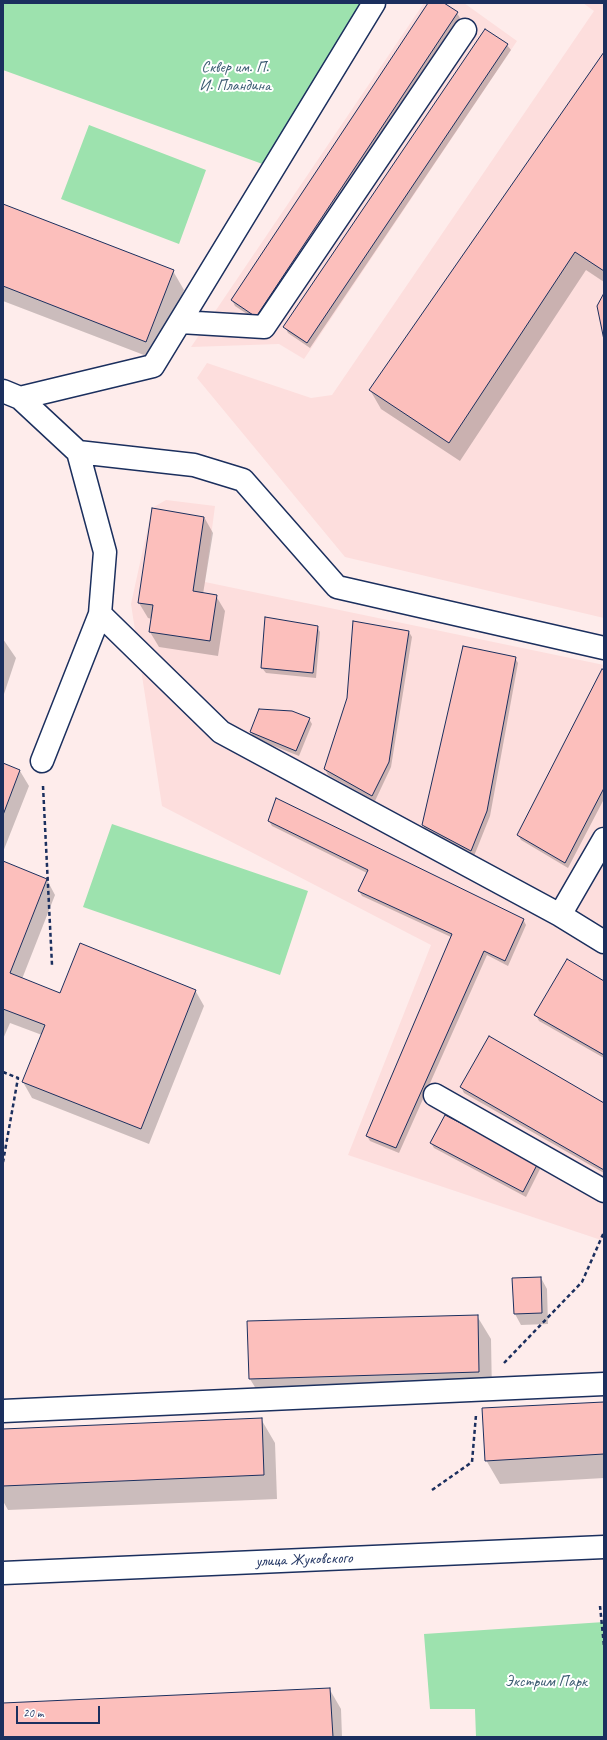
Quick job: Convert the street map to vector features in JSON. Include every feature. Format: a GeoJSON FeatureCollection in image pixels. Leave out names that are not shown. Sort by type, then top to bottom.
{"type":"FeatureCollection","features":[{"type":"Feature","properties":{"kind":"street"},"geometry":{"type":"LineString","coordinates":[[11,394],[153,366],[374,3]]}},
{"type":"Feature","properties":{"kind":"street"},"geometry":{"type":"LineString","coordinates":[[180,322],[264,327],[465,30]]}},
{"type":"Feature","properties":{"kind":"street"},"geometry":{"type":"LineString","coordinates":[[11,394],[78,452],[106,552],[100,614],[42,760]]}},
{"type":"Feature","properties":{"kind":"street"},"geometry":{"type":"LineString","coordinates":[[78,452],[194,465],[243,480],[336,587],[604,648]]}},
{"type":"Feature","properties":{"kind":"street"},"geometry":{"type":"LineString","coordinates":[[100,614],[221,732],[560,915],[604,942]]}},
{"type":"Feature","properties":{"kind":"street"},"geometry":{"type":"LineString","coordinates":[[560,915],[604,839]]}},
{"type":"Feature","properties":{"kind":"street"},"geometry":{"type":"LineString","coordinates":[[435,1095],[604,1191]]}},
{"type":"Feature","properties":{"kind":"street"},"geometry":{"type":"LineString","coordinates":[[3,1411],[604,1384]]}},
{"type":"Feature","properties":{"kind":"street","name":"улица Жуковского"},"geometry":{"type":"LineString","coordinates":[[3,1573],[604,1547]]}},
{"type":"Feature","properties":{"kind":"path"},"geometry":{"type":"LineString","coordinates":[[42,760],[52,965]]}},
{"type":"Feature","properties":{"kind":"path"},"geometry":{"type":"LineString","coordinates":[[3,1072],[18,1078],[3,1162]]}},
{"type":"Feature","properties":{"kind":"path"},"geometry":{"type":"LineString","coordinates":[[600,1606],[604,1646]]}},
{"type":"Feature","properties":{"kind":"shaded area"},"geometry":{"type":"Polygon","coordinates":[[[424,3],[464,3],[517,41],[304,359],[279,344],[191,347],[424,3]]]}},
{"type":"Feature","properties":{"kind":"shaded area"},"geometry":{"type":"Polygon","coordinates":[[[583,3],[604,3],[604,618],[345,557],[197,378],[207,363],[311,398],[332,395],[594,11],[583,3]]]}},
{"type":"Feature","properties":{"kind":"shaded area"},"geometry":{"type":"Polygon","coordinates":[[[166,500],[215,506],[205,582],[604,665],[604,1241],[348,1155],[431,945],[162,806],[131,604],[152,508],[166,500]]]}},
{"type":"Feature","properties":{"kind":"green space","name":"Сквер им. П. И. Пландина"},"geometry":{"type":"Polygon","coordinates":[[[3,3],[364,3],[268,166],[3,70],[3,3]]]}},
{"type":"Feature","properties":{"kind":"green space"},"geometry":{"type":"Polygon","coordinates":[[[89,125],[206,170],[179,244],[61,199],[89,125]]]}},
{"type":"Feature","properties":{"kind":"green space"},"geometry":{"type":"Polygon","coordinates":[[[112,824],[308,891],[280,975],[83,907],[112,824]]]}},
{"type":"Feature","properties":{"kind":"green space","name":"Экстрим Парк"},"geometry":{"type":"Polygon","coordinates":[[[604,1622],[604,1737],[476,1737],[475,1709],[430,1709],[424,1634],[604,1622]]]}},
{"type":"Feature","properties":{"kind":"building"},"geometry":{"type":"Polygon","coordinates":[[[428,3],[444,3],[458,12],[256,317],[231,300],[428,3]]]}},
{"type":"Feature","properties":{"kind":"building"},"geometry":{"type":"Polygon","coordinates":[[[485,29],[508,44],[307,343],[283,327],[485,29]]]}},
{"type":"Feature","properties":{"kind":"building"},"geometry":{"type":"Polygon","coordinates":[[[604,52],[604,271],[575,252],[449,443],[369,390],[604,52]]]}},
{"type":"Feature","properties":{"kind":"building"},"geometry":{"type":"Polygon","coordinates":[[[3,204],[174,270],[146,342],[3,286],[3,204]]]}},
{"type":"Feature","properties":{"kind":"building"},"geometry":{"type":"Polygon","coordinates":[[[604,293],[604,340],[597,306],[604,293]]]}},
{"type":"Feature","properties":{"kind":"building"},"geometry":{"type":"Polygon","coordinates":[[[152,508],[204,517],[193,591],[217,595],[210,641],[149,632],[153,605],[138,603],[152,508]]]}},
{"type":"Feature","properties":{"kind":"building"},"geometry":{"type":"Polygon","coordinates":[[[265,617],[318,626],[313,673],[261,668],[265,617]]]}},
{"type":"Feature","properties":{"kind":"building"},"geometry":{"type":"Polygon","coordinates":[[[353,621],[409,631],[389,762],[372,796],[324,769],[347,698],[353,621]]]}},
{"type":"Feature","properties":{"kind":"building"},"geometry":{"type":"Polygon","coordinates":[[[463,646],[516,657],[487,811],[471,851],[422,825],[463,646]]]}},
{"type":"Feature","properties":{"kind":"building"},"geometry":{"type":"Polygon","coordinates":[[[602,669],[604,670],[604,788],[565,863],[517,835],[602,669]]]}},
{"type":"Feature","properties":{"kind":"building"},"geometry":{"type":"Polygon","coordinates":[[[259,709],[292,711],[310,718],[296,751],[250,732],[259,709]]]}},
{"type":"Feature","properties":{"kind":"building"},"geometry":{"type":"Polygon","coordinates":[[[3,763],[20,770],[3,815],[3,763]]]}},
{"type":"Feature","properties":{"kind":"building"},"geometry":{"type":"Polygon","coordinates":[[[276,798],[524,919],[505,961],[484,951],[396,1148],[366,1136],[452,934],[358,891],[368,870],[268,821],[276,798]]]}},
{"type":"Feature","properties":{"kind":"building"},"geometry":{"type":"Polygon","coordinates":[[[3,861],[47,879],[10,973],[60,993],[80,943],[196,990],[141,1129],[22,1082],[45,1025],[3,1009],[3,861]]]}},
{"type":"Feature","properties":{"kind":"building"},"geometry":{"type":"Polygon","coordinates":[[[567,959],[604,981],[604,1055],[534,1015],[567,959]]]}},
{"type":"Feature","properties":{"kind":"building"},"geometry":{"type":"Polygon","coordinates":[[[489,1036],[604,1103],[604,1170],[460,1087],[489,1036]]]}},
{"type":"Feature","properties":{"kind":"building"},"geometry":{"type":"Polygon","coordinates":[[[445,1115],[538,1163],[523,1192],[430,1143],[445,1115]]]}},
{"type":"Feature","properties":{"kind":"building"},"geometry":{"type":"Polygon","coordinates":[[[541,1277],[542,1313],[514,1314],[512,1278],[541,1277]]]}},
{"type":"Feature","properties":{"kind":"building"},"geometry":{"type":"Polygon","coordinates":[[[478,1315],[479,1372],[249,1379],[247,1321],[478,1315]]]}},
{"type":"Feature","properties":{"kind":"building"},"geometry":{"type":"Polygon","coordinates":[[[604,1402],[604,1454],[485,1461],[482,1408],[604,1402]]]}},
{"type":"Feature","properties":{"kind":"building"},"geometry":{"type":"Polygon","coordinates":[[[262,1418],[264,1475],[3,1486],[3,1429],[262,1418]]]}},
{"type":"Feature","properties":{"kind":"building"},"geometry":{"type":"Polygon","coordinates":[[[330,1688],[333,1737],[3,1737],[3,1703],[330,1688]]]}}]}
